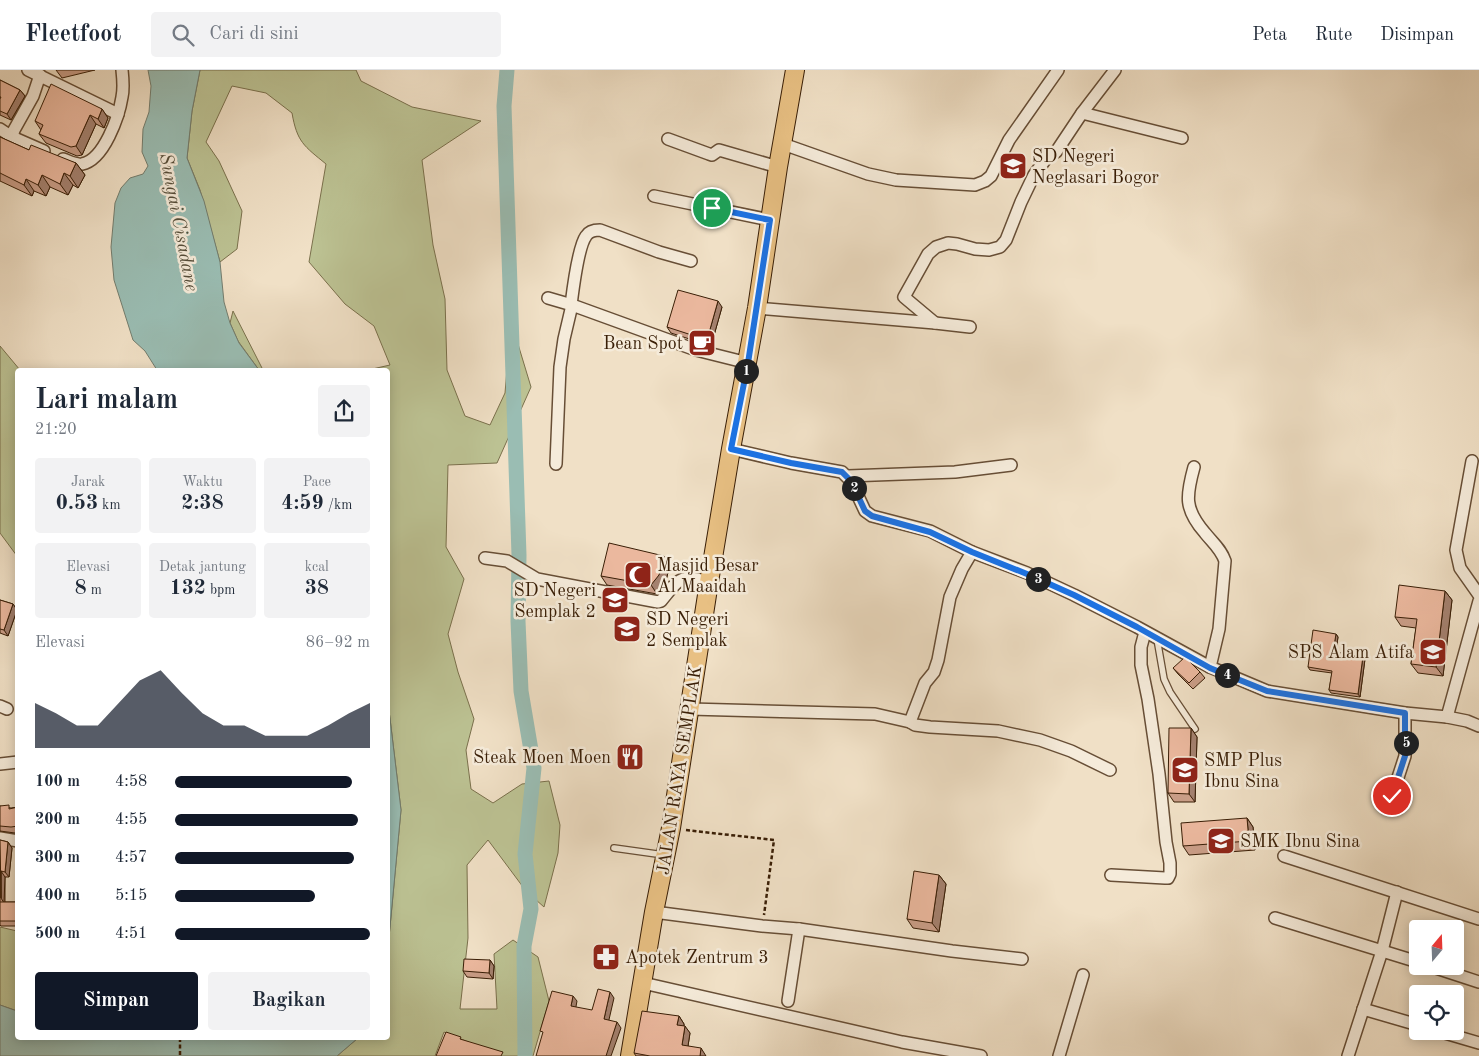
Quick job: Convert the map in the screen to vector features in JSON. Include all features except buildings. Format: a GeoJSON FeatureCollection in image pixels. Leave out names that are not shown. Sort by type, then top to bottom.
{"type":"FeatureCollection","features":[{"type":"Feature","properties":{"kind":"main road","name":"JALAN RAYA SEMPLAK"},"geometry":{"type":"LineString","coordinates":[[630,1056],[654,912],[671,828],[709,582],[731,449],[748,363],[795,70]]}},
{"type":"Feature","properties":{"kind":"street"},"geometry":{"type":"LineString","coordinates":[[0,129],[12,137],[76,164],[82,164],[95,157],[101,150],[114,126],[123,90],[122,70]]}},
{"type":"Feature","properties":{"kind":"street"},"geometry":{"type":"LineString","coordinates":[[783,144],[868,174],[896,180],[975,185],[985,182],[991,176],[1009,140],[1058,70]]}},
{"type":"Feature","properties":{"kind":"street"},"geometry":{"type":"LineString","coordinates":[[935,323],[904,297],[928,254],[936,247],[948,243],[975,249],[989,250],[1000,247],[1006,240],[1034,175],[1048,156],[1056,152],[1082,113],[1115,70]]}},
{"type":"Feature","properties":{"kind":"street"},"geometry":{"type":"LineString","coordinates":[[32,71],[118,114]]}},
{"type":"Feature","properties":{"kind":"street"},"geometry":{"type":"LineString","coordinates":[[12,137],[33,96],[32,71]]}},
{"type":"Feature","properties":{"kind":"street"},"geometry":{"type":"LineString","coordinates":[[1082,113],[1182,138]]}},
{"type":"Feature","properties":{"kind":"street"},"geometry":{"type":"LineString","coordinates":[[668,139],[712,155],[718,150],[778,167]]}},
{"type":"Feature","properties":{"kind":"street"},"geometry":{"type":"LineString","coordinates":[[654,196],[770,220]]}},
{"type":"Feature","properties":{"kind":"street"},"geometry":{"type":"LineString","coordinates":[[556,464],[560,367],[572,305],[574,279],[586,236],[591,231],[600,230],[659,252],[691,261]]}},
{"type":"Feature","properties":{"kind":"street"},"geometry":{"type":"LineString","coordinates":[[548,298],[696,350],[748,363]]}},
{"type":"Feature","properties":{"kind":"street"},"geometry":{"type":"LineString","coordinates":[[757,308],[970,327]]}},
{"type":"Feature","properties":{"kind":"street"},"geometry":{"type":"LineString","coordinates":[[731,449],[791,463],[842,472],[851,481],[865,511],[872,516],[930,532],[972,552],[1027,574],[1145,632],[1210,668],[1267,691],[1467,721],[1479,726]]}},
{"type":"Feature","properties":{"kind":"street"},"geometry":{"type":"LineString","coordinates":[[1472,460],[1456,550],[1460,568],[1479,595]]}},
{"type":"Feature","properties":{"kind":"street"},"geometry":{"type":"LineString","coordinates":[[848,476],[955,472],[1011,465]]}},
{"type":"Feature","properties":{"kind":"street"},"geometry":{"type":"LineString","coordinates":[[1194,467],[1187,500],[1194,519],[1222,552],[1225,562],[1219,629],[1210,668]]}},
{"type":"Feature","properties":{"kind":"street"},"geometry":{"type":"LineString","coordinates":[[910,722],[925,683],[934,672],[950,597],[962,569],[972,552]]}},
{"type":"Feature","properties":{"kind":"street"},"geometry":{"type":"LineString","coordinates":[[485,558],[507,561],[537,579],[658,602],[662,601],[679,580],[692,578],[709,582]]}},
{"type":"Feature","properties":{"kind":"street"},"geometry":{"type":"LineString","coordinates":[[1447,718],[1479,601]]}},
{"type":"Feature","properties":{"kind":"street"},"geometry":{"type":"LineString","coordinates":[[1111,875],[1168,878],[1170,874],[1148,699],[1141,665],[1141,647],[1145,632]]}},
{"type":"Feature","properties":{"kind":"street"},"geometry":{"type":"LineString","coordinates":[[690,709],[875,714],[910,722],[915,725],[998,731],[1040,740],[1071,751],[1110,770]]}},
{"type":"Feature","properties":{"kind":"street"},"geometry":{"type":"LineString","coordinates":[[1392,796],[1405,756],[1405,713]]}},
{"type":"Feature","properties":{"kind":"street"},"geometry":{"type":"LineString","coordinates":[[0,764],[15,762]]}},
{"type":"Feature","properties":{"kind":"street"},"geometry":{"type":"LineString","coordinates":[[0,838],[15,840]]}},
{"type":"Feature","properties":{"kind":"street"},"geometry":{"type":"LineString","coordinates":[[1284,856],[1479,919]]}},
{"type":"Feature","properties":{"kind":"street"},"geometry":{"type":"LineString","coordinates":[[1348,1056],[1382,951],[1397,892]]}},
{"type":"Feature","properties":{"kind":"street"},"geometry":{"type":"LineString","coordinates":[[654,912],[799,929],[942,950],[1022,958]]}},
{"type":"Feature","properties":{"kind":"street"},"geometry":{"type":"LineString","coordinates":[[1275,918],[1409,959]]}},
{"type":"Feature","properties":{"kind":"street"},"geometry":{"type":"LineString","coordinates":[[788,1001],[799,929]]}},
{"type":"Feature","properties":{"kind":"street"},"geometry":{"type":"LineString","coordinates":[[1059,1056],[1083,975]]}},
{"type":"Feature","properties":{"kind":"street"},"geometry":{"type":"LineString","coordinates":[[1458,975],[1479,982]]}},
{"type":"Feature","properties":{"kind":"street"},"geometry":{"type":"LineString","coordinates":[[643,983],[902,1042],[981,1056]]}},
{"type":"Feature","properties":{"kind":"street"},"geometry":{"type":"LineString","coordinates":[[1363,1009],[1409,1022]]}},
{"type":"Feature","properties":{"kind":"street"},"geometry":{"type":"LineString","coordinates":[[1464,1039],[1479,1044]]}},
{"type":"Feature","properties":{"kind":"lane"},"geometry":{"type":"LineString","coordinates":[[1157,639],[1164,679],[1170,692],[1195,729]]}},
{"type":"Feature","properties":{"kind":"lane"},"geometry":{"type":"LineString","coordinates":[[614,848],[666,855]]}},
{"type":"Feature","properties":{"kind":"path"},"geometry":{"type":"LineString","coordinates":[[671,828],[774,840],[762,926]]}},
{"type":"Feature","properties":{"kind":"path"},"geometry":{"type":"LineString","coordinates":[[180,1040],[180,1056]]}},
{"type":"Feature","properties":{"kind":"green space"},"geometry":{"type":"Polygon","coordinates":[[[200,70],[356,70],[361,81],[412,107],[481,121],[422,160],[433,245],[445,299],[447,370],[465,416],[490,425],[505,393],[511,321],[531,387],[497,463],[448,465],[446,547],[464,579],[448,634],[458,672],[474,719],[466,750],[471,789],[493,803],[522,784],[549,781],[560,825],[558,853],[544,907],[526,891],[488,840],[467,865],[468,938],[460,1009],[497,1009],[494,954],[513,940],[538,957],[549,1001],[533,1056],[490,1056],[490,1051],[444,1032],[435,1056],[337,1056],[356,1040],[390,1040],[390,927],[401,810],[390,719],[390,368],[377,368],[390,365],[374,326],[345,304],[309,262],[326,164],[312,153],[299,137],[292,113],[266,93],[232,86],[206,142],[219,161],[242,211],[237,249],[220,262],[200,190],[187,158],[192,111],[200,70]]]}},
{"type":"Feature","properties":{"kind":"green space"},"geometry":{"type":"Polygon","coordinates":[[[233,311],[262,368],[258,368],[238,341],[230,323],[233,311]]]}},
{"type":"Feature","properties":{"kind":"green space"},"geometry":{"type":"Polygon","coordinates":[[[0,346],[18,368],[15,368],[15,553],[0,533],[0,346]]]}},
{"type":"Feature","properties":{"kind":"green space"},"geometry":{"type":"Polygon","coordinates":[[[0,927],[15,931],[15,1010],[0,1005],[0,927]]]}},
{"type":"Feature","properties":{"kind":"water","name":"Sungai Cisadane"},"geometry":{"type":"Polygon","coordinates":[[[148,70],[200,70],[192,111],[187,158],[204,201],[220,262],[224,302],[230,323],[239,343],[258,368],[156,368],[145,351],[133,340],[114,280],[111,247],[115,203],[121,188],[130,178],[143,174],[148,166],[142,152],[143,129],[149,112],[151,86],[148,70]]]}},
{"type":"Feature","properties":{"kind":"water"},"geometry":{"type":"Polygon","coordinates":[[[390,719],[401,810],[390,927],[390,719]]]}},
{"type":"Feature","properties":{"kind":"water"},"geometry":{"type":"Polygon","coordinates":[[[0,1005],[15,1010],[15,1040],[356,1040],[337,1056],[0,1056],[0,1005]]]}},
{"type":"Feature","properties":{"kind":"waterway"},"geometry":{"type":"LineString","coordinates":[[507,70],[504,106],[519,555],[518,621],[521,691],[534,768],[525,854],[531,909],[524,946],[525,1056]]}},
{"type":"Feature","properties":{"kind":"place","name":"SD Negeri Neglasari Bogor"},"geometry":{"type":"Point","coordinates":[1013,166]}},
{"type":"Feature","properties":{"kind":"place","name":"Bean Spot"},"geometry":{"type":"Point","coordinates":[702,343]}},
{"type":"Feature","properties":{"kind":"place","name":"Masjid Besar Al Maaidah"},"geometry":{"type":"Point","coordinates":[638,575]}},
{"type":"Feature","properties":{"kind":"place","name":"SD Negeri Semplak 2"},"geometry":{"type":"Point","coordinates":[615,600]}},
{"type":"Feature","properties":{"kind":"place","name":"SD Negeri 2 Semplak"},"geometry":{"type":"Point","coordinates":[627,629]}},
{"type":"Feature","properties":{"kind":"place","name":"SPS Alam Atifa"},"geometry":{"type":"Point","coordinates":[1433,652]}},
{"type":"Feature","properties":{"kind":"place","name":"Steak Moen Moen"},"geometry":{"type":"Point","coordinates":[630,757]}},
{"type":"Feature","properties":{"kind":"place","name":"SMP Plus Ibnu Sina"},"geometry":{"type":"Point","coordinates":[1185,770]}},
{"type":"Feature","properties":{"kind":"place","name":"SMK Ibnu Sina"},"geometry":{"type":"Point","coordinates":[1221,841]}},
{"type":"Feature","properties":{"kind":"place","name":"Apotek Zentrum 3"},"geometry":{"type":"Point","coordinates":[606,957]}},
{"type":"Feature","properties":{"kind":"route"},"geometry":{"type":"LineString","coordinates":[[712,208],[770,220],[748,363],[731,449],[791,463],[842,472],[851,481],[865,511],[872,516],[930,532],[1074,595],[1227,676],[1267,691],[1405,713],[1405,756],[1392,796]]}}]}
